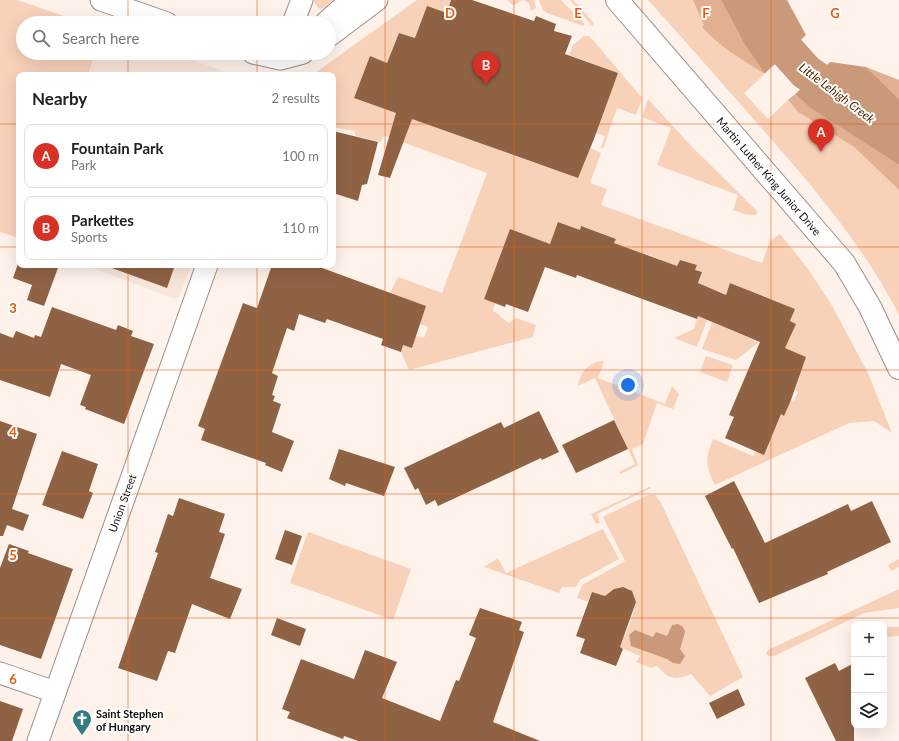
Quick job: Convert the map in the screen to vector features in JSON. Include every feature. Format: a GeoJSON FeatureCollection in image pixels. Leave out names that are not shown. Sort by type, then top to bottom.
{"type":"FeatureCollection","features":[{"type":"Feature","properties":{"kind":"main road","name":"Martin Luther King Junior Drive"},"geometry":{"type":"LineString","coordinates":[[617,0],[844,263],[870,307],[899,368]]}},
{"type":"Feature","properties":{"kind":"street"},"geometry":{"type":"LineString","coordinates":[[101,0],[131,5],[153,16]]}},
{"type":"Feature","properties":{"kind":"street"},"geometry":{"type":"LineString","coordinates":[[296,16],[302,0]]}},
{"type":"Feature","properties":{"kind":"street"},"geometry":{"type":"LineString","coordinates":[[333,16],[351,0]]}},
{"type":"Feature","properties":{"kind":"street"},"geometry":{"type":"LineString","coordinates":[[336,31],[377,0]]}},
{"type":"Feature","properties":{"kind":"street"},"geometry":{"type":"LineString","coordinates":[[604,0],[679,73]]}},
{"type":"Feature","properties":{"kind":"street","name":"Union Street"},"geometry":{"type":"LineString","coordinates":[[38,741],[206,268]]}},
{"type":"Feature","properties":{"kind":"street"},"geometry":{"type":"LineString","coordinates":[[0,673],[55,692]]}},
{"type":"Feature","properties":{"kind":"shaded area"},"geometry":{"type":"Polygon","coordinates":[[[0,0],[17,0],[64,16],[16,16],[16,60],[93,60],[89,72],[16,72],[16,237],[0,232],[0,0]]]}},
{"type":"Feature","properties":{"kind":"shaded area"},"geometry":{"type":"Polygon","coordinates":[[[313,0],[333,0],[324,8],[319,9],[313,0]]]}},
{"type":"Feature","properties":{"kind":"shaded area"},"geometry":{"type":"Polygon","coordinates":[[[417,0],[451,0],[447,13],[415,38],[399,33],[387,63],[370,57],[354,98],[578,178],[590,148],[601,153],[590,183],[607,189],[601,205],[762,263],[770,241],[780,234],[808,269],[831,304],[869,375],[892,433],[874,421],[849,423],[715,485],[709,472],[707,462],[707,457],[713,439],[753,456],[781,414],[784,416],[790,400],[794,401],[798,392],[795,390],[800,376],[795,374],[806,357],[781,347],[795,309],[731,283],[726,295],[718,291],[697,347],[674,338],[694,329],[697,319],[693,298],[702,273],[695,270],[696,265],[680,260],[670,288],[660,259],[614,243],[616,239],[581,226],[580,230],[559,222],[550,244],[510,229],[484,299],[495,303],[493,311],[509,323],[516,318],[536,325],[533,337],[409,370],[401,352],[403,345],[412,348],[416,336],[424,338],[428,327],[420,324],[426,306],[397,296],[387,299],[398,277],[442,293],[487,173],[389,137],[383,136],[381,142],[356,136],[354,131],[336,128],[336,72],[316,72],[333,60],[336,60],[336,58],[417,0]]]}},
{"type":"Feature","properties":{"kind":"shaded area"},"geometry":{"type":"Polygon","coordinates":[[[507,0],[523,0],[514,5],[515,7],[507,0]]]}},
{"type":"Feature","properties":{"kind":"shaded area"},"geometry":{"type":"Polygon","coordinates":[[[523,0],[534,0],[536,8],[531,11],[529,3],[523,0]]]}},
{"type":"Feature","properties":{"kind":"shaded area"},"geometry":{"type":"Polygon","coordinates":[[[539,0],[561,0],[585,24],[583,26],[547,13],[543,10],[539,0]]]}},
{"type":"Feature","properties":{"kind":"shaded area"},"geometry":{"type":"Polygon","coordinates":[[[570,0],[573,0],[594,23],[592,26],[570,0]]]}},
{"type":"Feature","properties":{"kind":"shaded area"},"geometry":{"type":"Polygon","coordinates":[[[648,0],[721,0],[745,45],[765,74],[744,93],[768,119],[788,100],[798,112],[854,147],[899,190],[899,315],[869,263],[834,214],[777,145],[648,0]]]}},
{"type":"Feature","properties":{"kind":"shaded area"},"geometry":{"type":"Polygon","coordinates":[[[693,0],[721,0],[745,45],[765,74],[732,53],[716,41],[702,27],[704,25],[693,0]]]}},
{"type":"Feature","properties":{"kind":"shaded area"},"geometry":{"type":"Polygon","coordinates":[[[584,36],[589,36],[593,40],[642,98],[636,115],[617,108],[603,149],[601,147],[605,136],[596,133],[618,73],[569,55],[573,45],[584,36]]]}},
{"type":"Feature","properties":{"kind":"shaded area"},"geometry":{"type":"Polygon","coordinates":[[[92,60],[192,60],[226,72],[88,72],[92,60]]]}},
{"type":"Feature","properties":{"kind":"shaded area"},"geometry":{"type":"Polygon","coordinates":[[[866,67],[899,80],[899,99],[866,67]]]}},
{"type":"Feature","properties":{"kind":"shaded area"},"geometry":{"type":"Polygon","coordinates":[[[795,94],[812,108],[899,165],[899,190],[854,147],[798,112],[788,100],[795,94]]]}},
{"type":"Feature","properties":{"kind":"shaded area"},"geometry":{"type":"Polygon","coordinates":[[[648,99],[692,147],[758,212],[755,215],[744,214],[733,210],[738,195],[657,165],[671,128],[642,117],[648,99]]]}},
{"type":"Feature","properties":{"kind":"shaded area"},"geometry":{"type":"Polygon","coordinates":[[[93,268],[190,268],[179,297],[175,299],[93,268]]]}},
{"type":"Feature","properties":{"kind":"shaded area"},"geometry":{"type":"Polygon","coordinates":[[[720,301],[723,302],[714,323],[759,342],[736,360],[702,349],[720,301]]]}},
{"type":"Feature","properties":{"kind":"shaded area"},"geometry":{"type":"Polygon","coordinates":[[[706,356],[733,365],[727,382],[700,372],[706,356]]]}},
{"type":"Feature","properties":{"kind":"shaded area"},"geometry":{"type":"Polygon","coordinates":[[[604,361],[598,378],[665,404],[672,386],[679,394],[673,409],[657,403],[643,444],[632,449],[638,465],[621,474],[619,472],[635,464],[595,378],[578,386],[581,376],[586,368],[594,363],[604,361]]]}},
{"type":"Feature","properties":{"kind":"shaded area"},"geometry":{"type":"Polygon","coordinates":[[[649,487],[651,488],[597,514],[600,523],[596,524],[591,514],[649,487]]]}},
{"type":"Feature","properties":{"kind":"shaded area"},"geometry":{"type":"Polygon","coordinates":[[[648,495],[655,495],[660,501],[743,677],[710,696],[691,674],[680,678],[672,678],[665,674],[657,666],[651,668],[636,662],[640,656],[620,647],[630,624],[635,606],[635,598],[632,592],[626,588],[620,587],[608,597],[592,592],[588,602],[577,598],[582,585],[625,561],[603,517],[648,495]]]}},
{"type":"Feature","properties":{"kind":"shaded area"},"geometry":{"type":"Polygon","coordinates":[[[603,529],[619,559],[580,580],[576,587],[562,587],[559,593],[484,567],[498,558],[506,573],[603,529]]]}},
{"type":"Feature","properties":{"kind":"shaded area"},"geometry":{"type":"Polygon","coordinates":[[[308,532],[411,569],[393,620],[290,583],[308,532]]]}},
{"type":"Feature","properties":{"kind":"shaded area"},"geometry":{"type":"Polygon","coordinates":[[[899,559],[899,567],[891,571],[888,565],[899,559]]]}},
{"type":"Feature","properties":{"kind":"shaded area"},"geometry":{"type":"Polygon","coordinates":[[[899,589],[899,608],[864,613],[774,656],[769,656],[766,654],[767,651],[772,648],[899,589]]]}},
{"type":"Feature","properties":{"kind":"shaded area"},"geometry":{"type":"Polygon","coordinates":[[[887,627],[899,627],[899,636],[887,637],[887,627]]]}},
{"type":"Feature","properties":{"kind":"water"},"geometry":{"type":"Polygon","coordinates":[[[721,0],[787,0],[806,35],[765,74],[745,45],[721,0]]]}},
{"type":"Feature","properties":{"kind":"water"},"geometry":{"type":"Polygon","coordinates":[[[830,62],[866,67],[899,99],[899,165],[811,108],[795,94],[830,62]]]}},
{"type":"Feature","properties":{"kind":"water"},"geometry":{"type":"Polygon","coordinates":[[[678,624],[683,627],[685,632],[680,649],[685,656],[680,664],[673,663],[667,659],[631,646],[629,635],[635,630],[653,637],[656,632],[667,636],[672,625],[678,624]]]}},
{"type":"Feature","properties":{"kind":"pier"},"geometry":{"type":"Polygon","coordinates":[[[808,34],[808,37],[766,76],[763,75],[808,34]]]}},
{"type":"Feature","properties":{"kind":"pier"},"geometry":{"type":"Polygon","coordinates":[[[829,60],[832,60],[793,96],[793,93],[829,60]]]}},
{"type":"Feature","properties":{"kind":"building"},"geometry":{"type":"Polygon","coordinates":[[[451,0],[472,0],[534,21],[536,16],[556,24],[554,31],[572,36],[565,54],[618,73],[578,178],[412,119],[390,178],[378,175],[396,113],[354,98],[370,56],[387,63],[399,33],[415,38],[427,6],[447,13],[451,0]]]}},
{"type":"Feature","properties":{"kind":"building"},"geometry":{"type":"Polygon","coordinates":[[[336,132],[378,142],[367,184],[362,185],[358,201],[336,194],[336,132]]]}},
{"type":"Feature","properties":{"kind":"building"},"geometry":{"type":"Polygon","coordinates":[[[558,222],[580,230],[581,226],[616,239],[614,243],[677,266],[680,260],[697,265],[695,270],[702,272],[698,283],[726,295],[730,283],[795,309],[790,321],[796,324],[785,348],[806,357],[791,400],[784,416],[781,414],[764,455],[725,438],[734,417],[729,415],[760,342],[698,316],[697,319],[577,275],[576,278],[545,267],[528,312],[506,304],[505,307],[484,299],[510,229],[550,244],[558,222]]]}},
{"type":"Feature","properties":{"kind":"building"},"geometry":{"type":"Polygon","coordinates":[[[17,268],[58,268],[44,306],[27,300],[32,285],[13,278],[17,268]]]}},
{"type":"Feature","properties":{"kind":"building"},"geometry":{"type":"Polygon","coordinates":[[[112,268],[174,268],[167,288],[112,268]]]}},
{"type":"Feature","properties":{"kind":"building"},"geometry":{"type":"Polygon","coordinates":[[[271,268],[322,268],[426,306],[412,348],[403,345],[401,352],[381,345],[383,339],[327,319],[325,323],[299,314],[294,331],[287,328],[272,373],[278,376],[272,395],[275,396],[273,401],[281,404],[272,432],[294,441],[282,472],[265,465],[266,463],[201,440],[205,429],[198,426],[243,303],[257,308],[271,268]]]}},
{"type":"Feature","properties":{"kind":"building"},"geometry":{"type":"Polygon","coordinates":[[[52,307],[116,330],[118,325],[133,331],[131,336],[154,344],[124,424],[85,409],[86,407],[80,405],[91,375],[61,364],[50,397],[0,380],[0,333],[13,338],[16,331],[34,338],[35,335],[41,337],[52,307]]]}},
{"type":"Feature","properties":{"kind":"building"},"geometry":{"type":"Polygon","coordinates":[[[539,411],[559,452],[542,460],[541,458],[438,506],[435,500],[426,505],[418,488],[415,490],[404,468],[501,422],[504,428],[539,411]]]}},
{"type":"Feature","properties":{"kind":"building"},"geometry":{"type":"Polygon","coordinates":[[[614,420],[628,449],[576,473],[562,445],[614,420]]]}},
{"type":"Feature","properties":{"kind":"building"},"geometry":{"type":"Polygon","coordinates":[[[0,421],[37,434],[12,509],[29,515],[23,531],[7,525],[3,536],[0,536],[0,421]]]}},
{"type":"Feature","properties":{"kind":"building"},"geometry":{"type":"Polygon","coordinates":[[[339,449],[395,467],[384,496],[346,483],[345,486],[329,479],[339,449]]]}},
{"type":"Feature","properties":{"kind":"building"},"geometry":{"type":"Polygon","coordinates":[[[62,451],[98,464],[89,491],[93,493],[83,519],[42,505],[62,451]]]}},
{"type":"Feature","properties":{"kind":"building"},"geometry":{"type":"Polygon","coordinates":[[[734,481],[765,543],[848,504],[851,511],[872,501],[891,542],[827,572],[828,574],[759,603],[733,548],[732,549],[705,496],[734,481]]]}},
{"type":"Feature","properties":{"kind":"building"},"geometry":{"type":"Polygon","coordinates":[[[179,498],[225,514],[219,532],[225,534],[210,578],[242,589],[230,619],[192,604],[175,653],[168,651],[157,681],[118,668],[158,553],[155,552],[168,514],[173,516],[179,498]]]}},
{"type":"Feature","properties":{"kind":"building"},"geometry":{"type":"Polygon","coordinates":[[[285,530],[302,536],[292,565],[275,559],[285,530]]]}},
{"type":"Feature","properties":{"kind":"building"},"geometry":{"type":"Polygon","coordinates":[[[9,544],[29,551],[28,553],[73,569],[41,659],[0,645],[0,568],[9,544]]]}},
{"type":"Feature","properties":{"kind":"building"},"geometry":{"type":"Polygon","coordinates":[[[623,587],[632,591],[636,602],[620,647],[623,649],[616,666],[580,653],[585,639],[576,636],[592,592],[605,596],[614,589],[623,587]]]}},
{"type":"Feature","properties":{"kind":"building"},"geometry":{"type":"Polygon","coordinates":[[[480,608],[522,622],[519,630],[524,632],[493,722],[540,741],[358,741],[344,736],[343,739],[287,718],[290,712],[282,709],[301,659],[354,679],[365,650],[397,662],[382,698],[440,721],[456,680],[459,681],[476,638],[469,635],[480,608]]]}},
{"type":"Feature","properties":{"kind":"building"},"geometry":{"type":"Polygon","coordinates":[[[277,618],[306,629],[300,646],[271,635],[277,618]]]}},
{"type":"Feature","properties":{"kind":"building"},"geometry":{"type":"Polygon","coordinates":[[[835,663],[839,671],[851,665],[851,729],[854,729],[854,741],[836,741],[805,678],[835,663]]]}},
{"type":"Feature","properties":{"kind":"building"},"geometry":{"type":"Polygon","coordinates":[[[738,689],[745,705],[717,719],[709,703],[738,689]]]}},
{"type":"Feature","properties":{"kind":"building"},"geometry":{"type":"Polygon","coordinates":[[[0,701],[23,709],[12,741],[0,741],[0,701]]]}},
{"type":"Feature","properties":{"kind":"waterway","name":"Little Lehigh Creek"},"geometry":{"type":"LineString","coordinates":[[753,0],[770,32],[806,72],[866,113],[899,142]]}},
{"type":"Feature","properties":{"kind":"place","name":"Parkettes"},"geometry":{"type":"Point","coordinates":[486,85]}},
{"type":"Feature","properties":{"kind":"place","name":"Fountain Park"},"geometry":{"type":"Point","coordinates":[821,152]}},
{"type":"Feature","properties":{"kind":"place","name":"Saint Stephen of Hungary"},"geometry":{"type":"Point","coordinates":[82,736]}}]}
